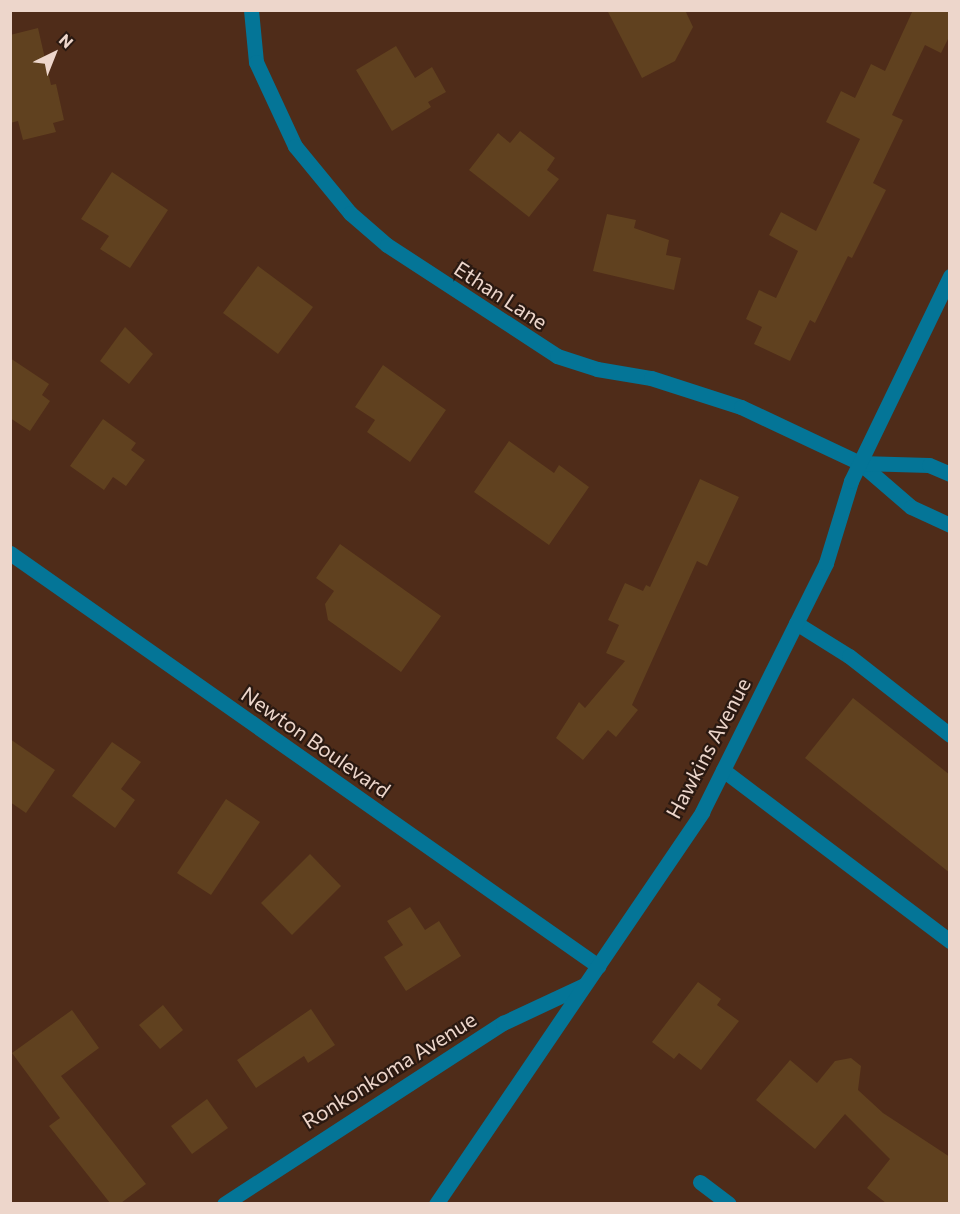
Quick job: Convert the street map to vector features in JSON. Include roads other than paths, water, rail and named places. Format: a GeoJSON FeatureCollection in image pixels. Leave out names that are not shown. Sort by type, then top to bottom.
{"type":"FeatureCollection","features":[{"type":"Feature","properties":{"kind":"street","name":"Ethan Lane"},"geometry":{"type":"LineString","coordinates":[[251,10],[256,62],[295,146],[350,213],[387,245],[557,356],[597,369],[651,378],[741,407],[860,463]]}},
{"type":"Feature","properties":{"kind":"street","name":"Hawkins Avenue"},"geometry":{"type":"LineString","coordinates":[[436,1203],[702,812],[826,563],[860,463],[950,276]]}},
{"type":"Feature","properties":{"kind":"street"},"geometry":{"type":"LineString","coordinates":[[860,463],[929,465],[950,474]]}},
{"type":"Feature","properties":{"kind":"street"},"geometry":{"type":"LineString","coordinates":[[860,463],[911,507],[950,525]]}},
{"type":"Feature","properties":{"kind":"street","name":"Newton Boulevard"},"geometry":{"type":"LineString","coordinates":[[10,553],[598,966]]}},
{"type":"Feature","properties":{"kind":"street"},"geometry":{"type":"LineString","coordinates":[[796,623],[849,656],[950,735]]}},
{"type":"Feature","properties":{"kind":"street"},"geometry":{"type":"LineString","coordinates":[[723,770],[950,941]]}},
{"type":"Feature","properties":{"kind":"street","name":"Ronkonkoma Avenue"},"geometry":{"type":"LineString","coordinates":[[224,1203],[296,1153],[503,1023],[584,985]]}},
{"type":"Feature","properties":{"kind":"street"},"geometry":{"type":"LineString","coordinates":[[700,1182],[729,1203]]}}]}
